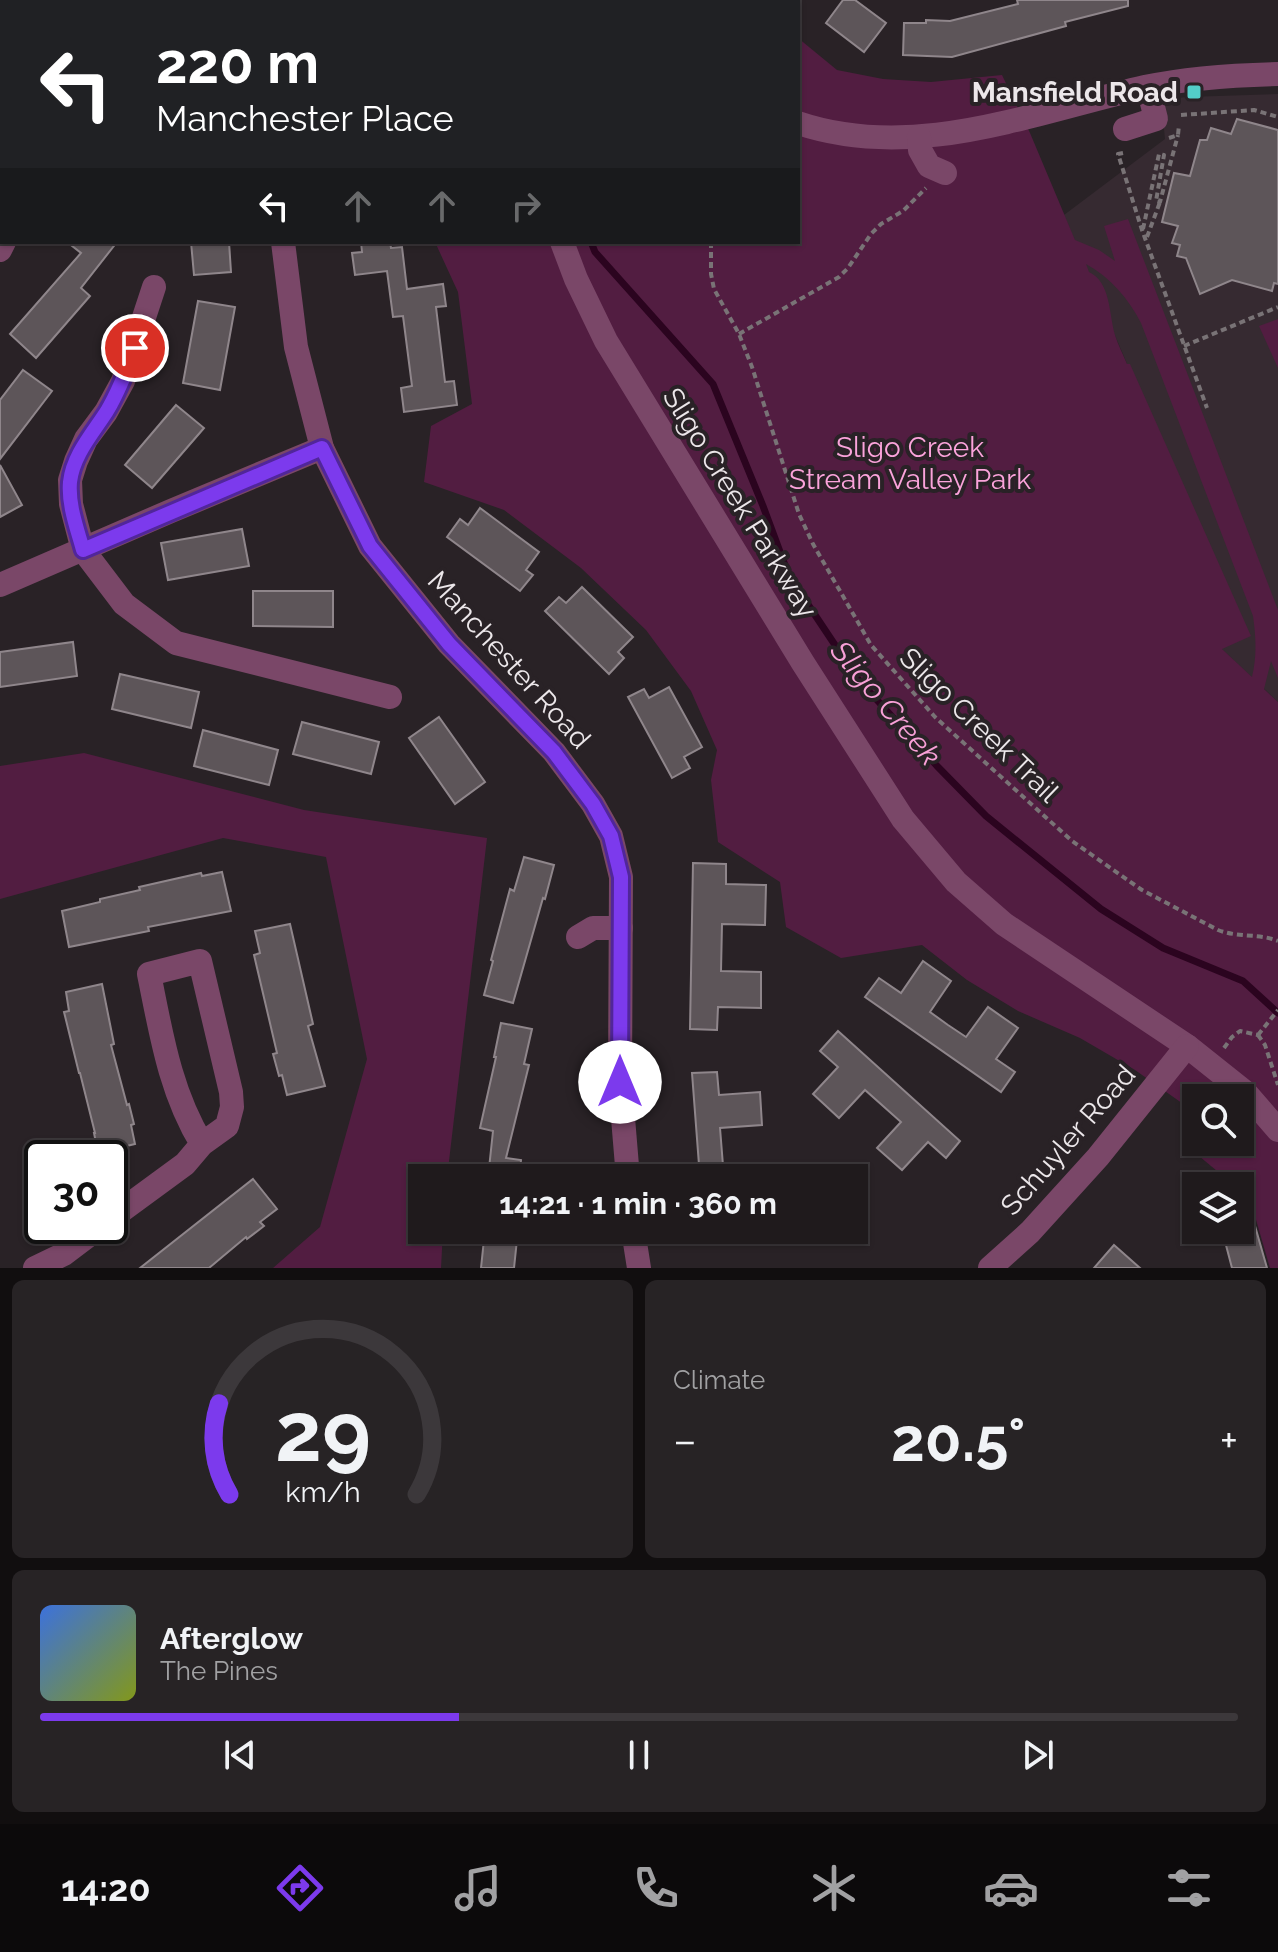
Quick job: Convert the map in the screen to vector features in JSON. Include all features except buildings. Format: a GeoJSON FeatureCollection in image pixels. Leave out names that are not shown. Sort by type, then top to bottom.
{"type":"FeatureCollection","features":[{"type":"Feature","properties":{"kind":"street"},"geometry":{"type":"LineString","coordinates":[[800,124],[861,136],[919,137],[988,127],[1180,81],[1278,74]]}},
{"type":"Feature","properties":{"kind":"street"},"geometry":{"type":"LineString","coordinates":[[1125,129],[1156,119],[1148,87]]}},
{"type":"Feature","properties":{"kind":"street"},"geometry":{"type":"LineString","coordinates":[[919,137],[923,157],[929,166],[942,172]]}},
{"type":"Feature","properties":{"kind":"street","name":"Manchester Road"},"geometry":{"type":"LineString","coordinates":[[283,244],[296,347],[322,448],[370,546],[449,644],[554,752],[593,804],[611,836],[621,877],[620,1082],[627,1164]]}},
{"type":"Feature","properties":{"kind":"street","name":"Sligo Creek Parkway"},"geometry":{"type":"LineString","coordinates":[[563,244],[606,341],[803,663],[903,819],[956,882],[1004,924],[1187,1046],[1246,1093],[1278,1130]]}},
{"type":"Feature","properties":{"kind":"street"},"geometry":{"type":"LineString","coordinates":[[154,287],[123,381],[86,439],[70,480],[71,504],[83,550],[124,604],[176,643],[390,697]]}},
{"type":"Feature","properties":{"kind":"street"},"geometry":{"type":"LineString","coordinates":[[0,585],[322,448]]}},
{"type":"Feature","properties":{"kind":"street"},"geometry":{"type":"LineString","coordinates":[[578,937],[593,928],[621,928]]}},
{"type":"Feature","properties":{"kind":"street"},"geometry":{"type":"LineString","coordinates":[[128,1206],[185,1164],[202,1144],[227,1126],[232,1107],[231,1092],[200,961],[149,974],[168,1069],[189,1124],[202,1144]]}},
{"type":"Feature","properties":{"kind":"street","name":"Schuyler Road"},"geometry":{"type":"LineString","coordinates":[[990,1268],[1030,1232],[1098,1157],[1187,1046]]}},
{"type":"Feature","properties":{"kind":"street"},"geometry":{"type":"LineString","coordinates":[[35,1268],[77,1244]]}},
{"type":"Feature","properties":{"kind":"street"},"geometry":{"type":"LineString","coordinates":[[635,1244],[639,1268]]}},
{"type":"Feature","properties":{"kind":"path"},"geometry":{"type":"LineString","coordinates":[[1181,115],[1254,110],[1278,117]]}},
{"type":"Feature","properties":{"kind":"path"},"geometry":{"type":"LineString","coordinates":[[1146,240],[1178,135]]}},
{"type":"Feature","properties":{"kind":"path"},"geometry":{"type":"LineString","coordinates":[[1118,154],[1142,230],[1207,408]]}},
{"type":"Feature","properties":{"kind":"path"},"geometry":{"type":"LineString","coordinates":[[1142,230],[1159,154],[1164,155],[1156,201],[1160,202]]}},
{"type":"Feature","properties":{"kind":"path"},"geometry":{"type":"LineString","coordinates":[[739,334],[839,277],[871,234],[903,211],[942,172]]}},
{"type":"Feature","properties":{"kind":"path","name":"Sligo Creek Trail"},"geometry":{"type":"LineString","coordinates":[[711,244],[714,289],[739,334],[752,367],[799,514],[856,620],[892,671],[935,717],[1040,813],[1108,867],[1142,890],[1218,930],[1278,941]]}},
{"type":"Feature","properties":{"kind":"path"},"geometry":{"type":"LineString","coordinates":[[1184,346],[1278,307]]}},
{"type":"Feature","properties":{"kind":"path"},"geometry":{"type":"LineString","coordinates":[[1258,1035],[1278,1010]]}},
{"type":"Feature","properties":{"kind":"path"},"geometry":{"type":"LineString","coordinates":[[1221,1053],[1238,1032],[1248,1031],[1258,1035],[1265,1045],[1278,1085]]}},
{"type":"Feature","properties":{"kind":"shaded area"},"geometry":{"type":"Polygon","coordinates":[[[1278,94],[1278,702],[1143,575],[1144,404],[1064,215],[1165,139],[1161,100],[1278,94]]]}},
{"type":"Feature","properties":{"kind":"green space","name":"Sligo Creek Stream Valley Park"},"geometry":{"type":"Polygon","coordinates":[[[800,40],[837,70],[883,79],[931,82],[1002,75],[1075,240],[1115,261],[1104,226],[1128,219],[1278,610],[1278,678],[1271,661],[1264,689],[1278,702],[1278,1268],[1270,1268],[1254,1213],[1254,1172],[1218,1172],[1199,1156],[1254,1156],[1254,1084],[1182,1084],[1182,1103],[1135,1070],[1080,1038],[1018,1011],[967,980],[922,945],[841,958],[786,927],[780,882],[718,842],[711,780],[717,750],[691,691],[646,630],[581,568],[504,510],[424,482],[431,426],[472,404],[458,292],[436,244],[800,244],[800,40]],[[1086,264],[1089,272],[1102,283],[1119,346],[1127,364],[1130,364],[1251,636],[1222,649],[1252,677],[1256,646],[1253,616],[1141,323],[1118,289],[1086,264]]]}},
{"type":"Feature","properties":{"kind":"green space"},"geometry":{"type":"Polygon","coordinates":[[[1278,319],[1278,368],[1259,326],[1278,319]]]}},
{"type":"Feature","properties":{"kind":"green space"},"geometry":{"type":"Polygon","coordinates":[[[84,753],[304,810],[487,838],[449,1164],[408,1164],[408,1244],[442,1244],[441,1268],[273,1268],[320,1227],[367,1059],[326,857],[223,838],[0,899],[0,766],[84,753]]]}},
{"type":"Feature","properties":{"kind":"waterway","name":"Sligo Creek"},"geometry":{"type":"LineString","coordinates":[[592,244],[595,252],[713,384],[789,576],[857,678],[986,816],[1101,909],[1163,948],[1243,981],[1278,1013]]}},
{"type":"Feature","properties":{"kind":"place","name":"Mansfield Road"},"geometry":{"type":"Point","coordinates":[1194,92]}},
{"type":"Feature","properties":{"kind":"route"},"geometry":{"type":"LineString","coordinates":[[135,348],[123,381],[86,439],[70,480],[71,504],[83,550],[322,448],[370,546],[449,644],[554,752],[593,804],[611,836],[621,877],[620,1082]]}}]}
